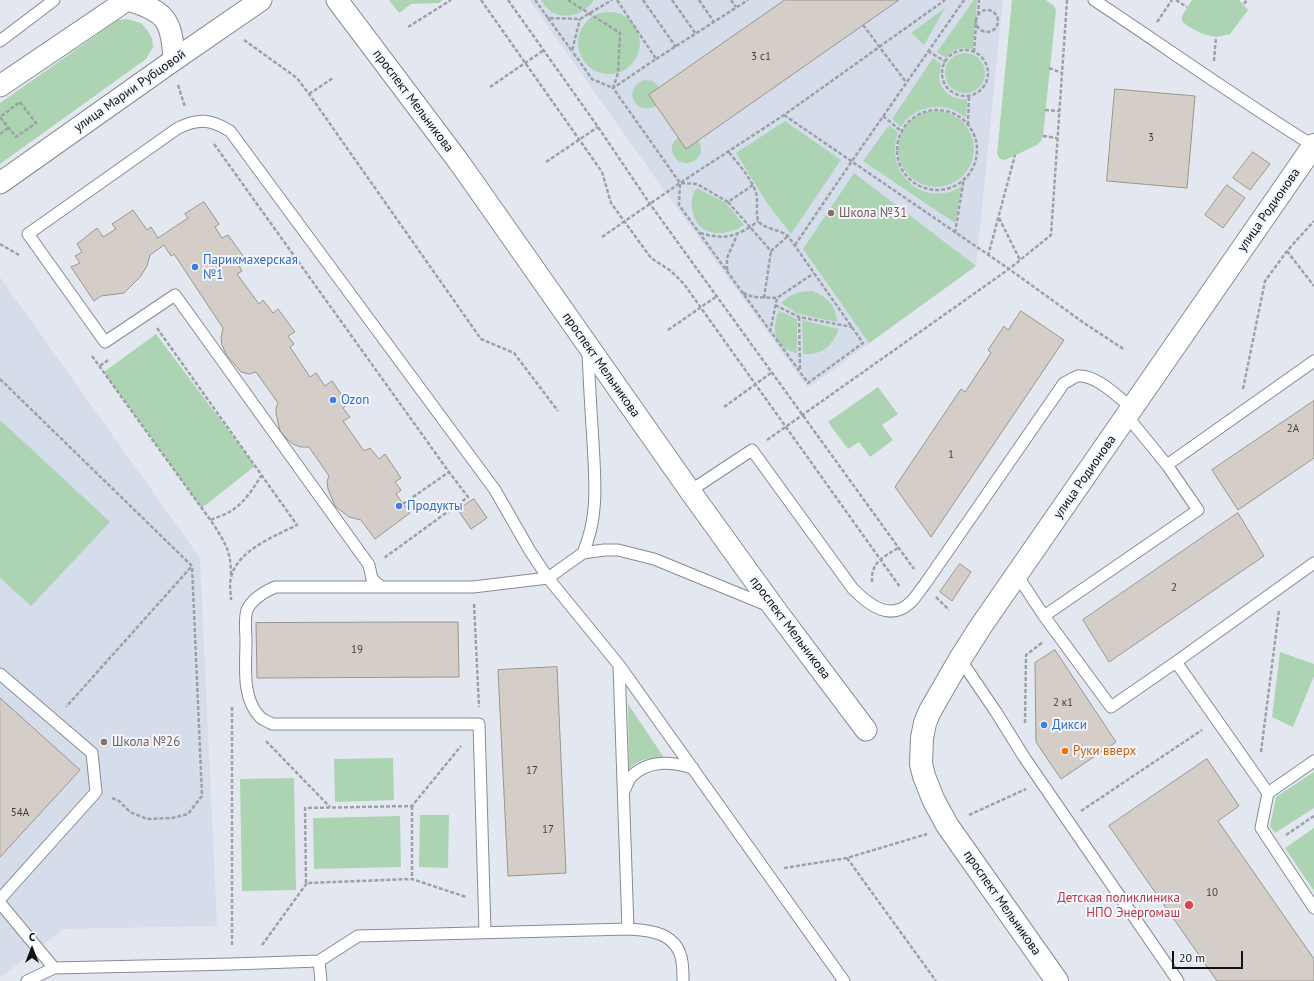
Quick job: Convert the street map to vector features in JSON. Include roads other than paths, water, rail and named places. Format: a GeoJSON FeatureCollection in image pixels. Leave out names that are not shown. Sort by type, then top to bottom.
{"type":"FeatureCollection","features":[{"type":"Feature","properties":{"kind":"street"},"geometry":{"type":"LineString","coordinates":[[0,86],[127,0],[148,6],[165,19],[173,39],[174,60]]}},
{"type":"Feature","properties":{"kind":"street","name":"улица Марии Рубцовой"},"geometry":{"type":"LineString","coordinates":[[0,183],[261,0]]}},
{"type":"Feature","properties":{"kind":"street","name":"проспект Мельникова"},"geometry":{"type":"LineString","coordinates":[[337,0],[459,162],[690,491],[775,609],[866,730]]}},
{"type":"Feature","properties":{"kind":"street","name":"улица Родионова"},"geometry":{"type":"LineString","coordinates":[[956,821],[933,798],[920,764],[920,750],[925,723],[930,711],[960,659],[1017,574],[1314,145]]}},
{"type":"Feature","properties":{"kind":"street","name":"проспект Мельникова"},"geometry":{"type":"LineString","coordinates":[[956,821],[1057,981]]}},
{"type":"Feature","properties":{"kind":"lane"},"geometry":{"type":"LineString","coordinates":[[0,41],[54,0]]}},
{"type":"Feature","properties":{"kind":"lane"},"geometry":{"type":"LineString","coordinates":[[1094,0],[1244,102],[1314,145]]}},
{"type":"Feature","properties":{"kind":"lane"},"geometry":{"type":"LineString","coordinates":[[380,586],[372,579],[369,565],[175,295],[105,342],[28,234],[178,128],[191,122],[204,120],[218,124],[230,131],[496,490],[530,551],[548,578],[619,665],[844,981]]}},
{"type":"Feature","properties":{"kind":"lane"},"geometry":{"type":"LineString","coordinates":[[583,553],[589,539],[593,523],[596,498],[588,345]]}},
{"type":"Feature","properties":{"kind":"lane"},"geometry":{"type":"LineString","coordinates":[[1167,465],[1314,361]]}},
{"type":"Feature","properties":{"kind":"lane"},"geometry":{"type":"LineString","coordinates":[[690,491],[752,450],[853,589],[868,603],[882,610],[901,608],[911,602],[925,584],[1064,383],[1077,376],[1087,377],[1101,384],[1130,412],[1198,510],[1044,616]]}},
{"type":"Feature","properties":{"kind":"lane"},"geometry":{"type":"LineString","coordinates":[[486,932],[480,724],[272,724],[261,718],[253,706],[248,694],[246,677],[246,623],[247,610],[254,601],[263,592],[275,587],[473,587],[548,578],[583,553],[618,550],[654,559],[775,609]]}},
{"type":"Feature","properties":{"kind":"lane"},"geometry":{"type":"LineString","coordinates":[[1017,574],[1044,616],[1111,707],[1314,563]]}},
{"type":"Feature","properties":{"kind":"lane"},"geometry":{"type":"LineString","coordinates":[[960,659],[1024,757],[1178,981]]}},
{"type":"Feature","properties":{"kind":"lane"},"geometry":{"type":"LineString","coordinates":[[1176,662],[1268,793]]}},
{"type":"Feature","properties":{"kind":"lane"},"geometry":{"type":"LineString","coordinates":[[619,665],[628,930]]}},
{"type":"Feature","properties":{"kind":"lane"},"geometry":{"type":"LineString","coordinates":[[0,674],[92,753],[96,792],[0,899]]}},
{"type":"Feature","properties":{"kind":"lane"},"geometry":{"type":"LineString","coordinates":[[1314,761],[1268,793],[1261,828],[1314,908]]}},
{"type":"Feature","properties":{"kind":"lane"},"geometry":{"type":"LineString","coordinates":[[623,791],[631,778],[646,766],[664,762],[693,768]]}},
{"type":"Feature","properties":{"kind":"lane"},"geometry":{"type":"LineString","coordinates":[[0,902],[54,968]]}},
{"type":"Feature","properties":{"kind":"lane"},"geometry":{"type":"LineString","coordinates":[[27,981],[54,968],[319,961],[358,936],[486,932],[645,930],[658,932],[667,937],[674,944],[680,953],[683,981]]}},
{"type":"Feature","properties":{"kind":"lane"},"geometry":{"type":"LineString","coordinates":[[319,961],[320,981]]}},
{"type":"Feature","properties":{"kind":"place","name":"Школа №31"},"geometry":{"type":"Point","coordinates":[831,213]}},
{"type":"Feature","properties":{"kind":"place","name":"Парикмахерская №1"},"geometry":{"type":"Point","coordinates":[195,267]}},
{"type":"Feature","properties":{"kind":"place","name":"Ozon"},"geometry":{"type":"Point","coordinates":[333,400]}},
{"type":"Feature","properties":{"kind":"place","name":"Продукты"},"geometry":{"type":"Point","coordinates":[399,506]}},
{"type":"Feature","properties":{"kind":"place","name":"Дикси"},"geometry":{"type":"Point","coordinates":[1044,725]}},
{"type":"Feature","properties":{"kind":"place","name":"Школа №26"},"geometry":{"type":"Point","coordinates":[104,742]}},
{"type":"Feature","properties":{"kind":"place","name":"Руки вверх"},"geometry":{"type":"Point","coordinates":[1065,751]}},
{"type":"Feature","properties":{"kind":"place","name":"Детская поликлиника НПО Энергомаш"},"geometry":{"type":"Point","coordinates":[1189,905]}}]}
